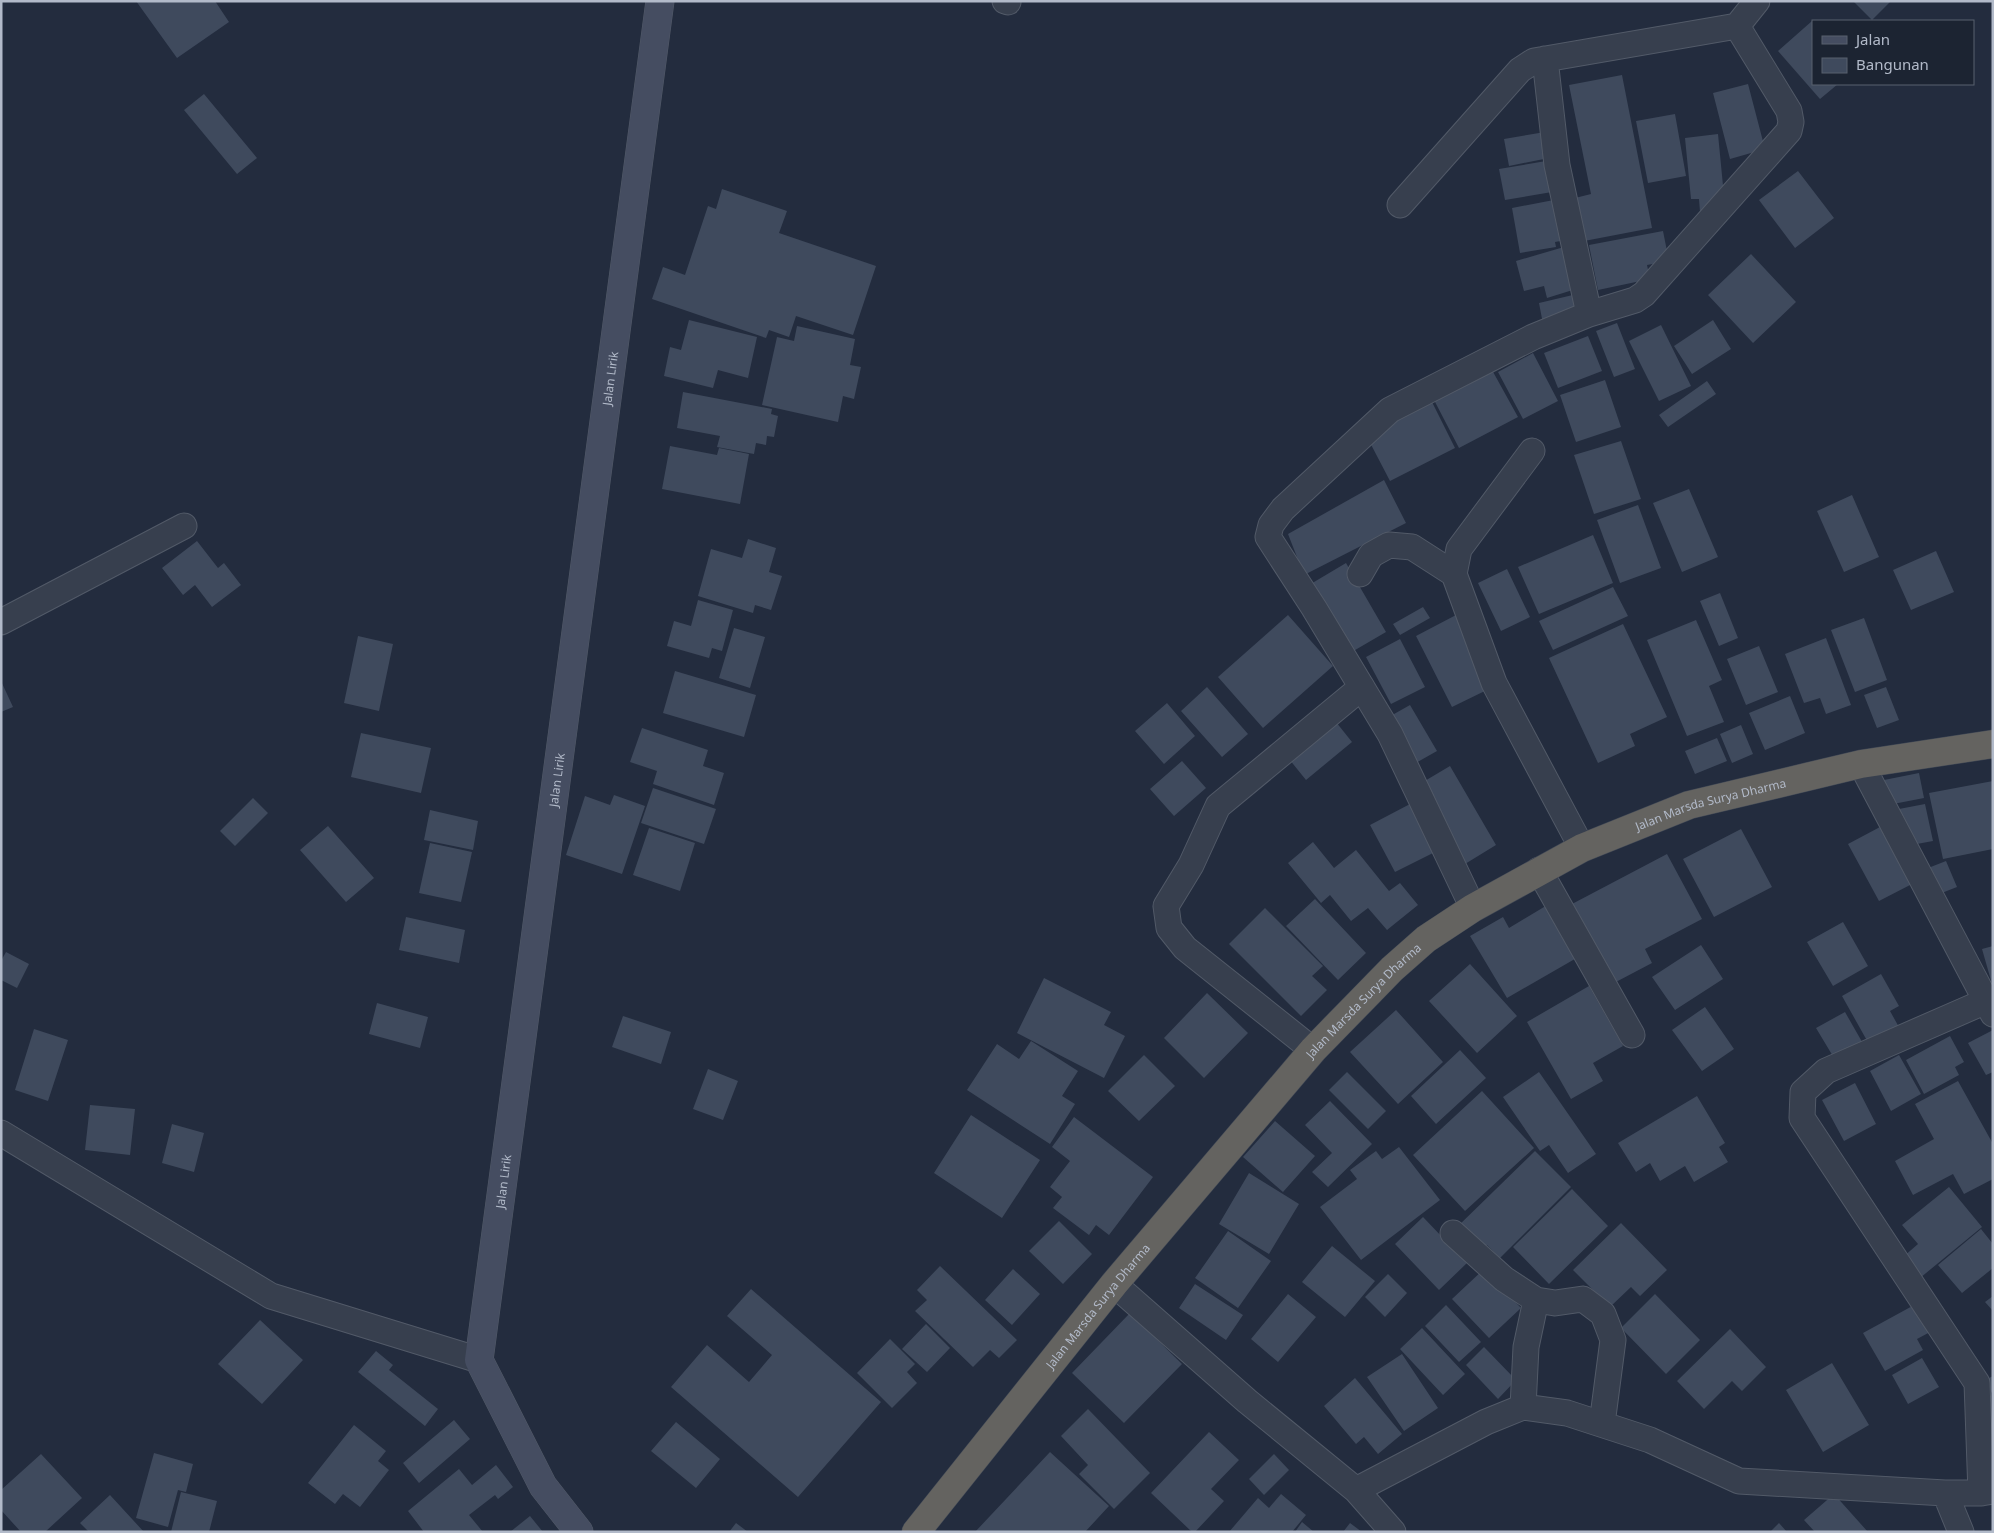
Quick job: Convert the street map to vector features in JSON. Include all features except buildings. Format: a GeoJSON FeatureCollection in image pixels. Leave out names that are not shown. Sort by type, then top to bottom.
{"type":"FeatureCollection","features":[{"type":"Feature","properties":{"kind":"highway","name":"Jalan Marsda Surya Dharma"},"geometry":{"type":"LineString","coordinates":[[916,1532],[1114,1284],[1313,1050],[1426,939],[1473,908],[1539,870],[1582,848],[1689,804],[1861,764],[1993,744]]}},
{"type":"Feature","properties":{"kind":"main road","name":"Jalan Lirik"},"geometry":{"type":"LineString","coordinates":[[479,1360],[660,1]]}},
{"type":"Feature","properties":{"kind":"main road"},"geometry":{"type":"LineString","coordinates":[[479,1360],[543,1486],[579,1532]]}},
{"type":"Feature","properties":{"kind":"street"},"geometry":{"type":"LineString","coordinates":[[1400,204],[1520,70],[1534,61],[1737,26],[1757,1]]}},
{"type":"Feature","properties":{"kind":"street"},"geometry":{"type":"LineString","coordinates":[[1473,908],[1390,734],[1314,608],[1268,537],[1271,525],[1283,509],[1390,410],[1533,337],[1589,314],[1635,300],[1644,294],[1790,131],[1789,111],[1737,26]]}},
{"type":"Feature","properties":{"kind":"street"},"geometry":{"type":"LineString","coordinates":[[1545,59],[1557,165],[1589,314]]}},
{"type":"Feature","properties":{"kind":"street"},"geometry":{"type":"LineString","coordinates":[[1532,451],[1459,549],[1454,574],[1494,683],[1582,848]]}},
{"type":"Feature","properties":{"kind":"street"},"geometry":{"type":"LineString","coordinates":[[1,622],[184,526]]}},
{"type":"Feature","properties":{"kind":"street"},"geometry":{"type":"LineString","coordinates":[[1360,574],[1371,555],[1389,545],[1412,547],[1454,574]]}},
{"type":"Feature","properties":{"kind":"street"},"geometry":{"type":"LineString","coordinates":[[1313,1050],[1185,948],[1169,928],[1166,906],[1191,865],[1218,806],[1362,687]]}},
{"type":"Feature","properties":{"kind":"street"},"geometry":{"type":"LineString","coordinates":[[1356,1490],[1486,1422],[1523,1407],[1567,1413],[1650,1440],[1739,1481],[1945,1494],[1987,1492],[1977,1383],[1802,1118],[1803,1092],[1826,1070],[1989,1007],[1861,764]]}},
{"type":"Feature","properties":{"kind":"street"},"geometry":{"type":"LineString","coordinates":[[1539,870],[1632,1035]]}},
{"type":"Feature","properties":{"kind":"street"},"geometry":{"type":"LineString","coordinates":[[1,1133],[270,1296],[479,1360]]}},
{"type":"Feature","properties":{"kind":"street"},"geometry":{"type":"LineString","coordinates":[[1453,1233],[1504,1279],[1536,1300],[1555,1302],[1583,1300],[1603,1314],[1613,1340],[1602,1424]]}},
{"type":"Feature","properties":{"kind":"street"},"geometry":{"type":"LineString","coordinates":[[1114,1284],[1247,1401],[1356,1490],[1393,1532]]}},
{"type":"Feature","properties":{"kind":"street"},"geometry":{"type":"LineString","coordinates":[[1523,1407],[1526,1347],[1536,1300]]}},
{"type":"Feature","properties":{"kind":"street"},"geometry":{"type":"LineString","coordinates":[[1945,1494],[1961,1532]]}}]}
